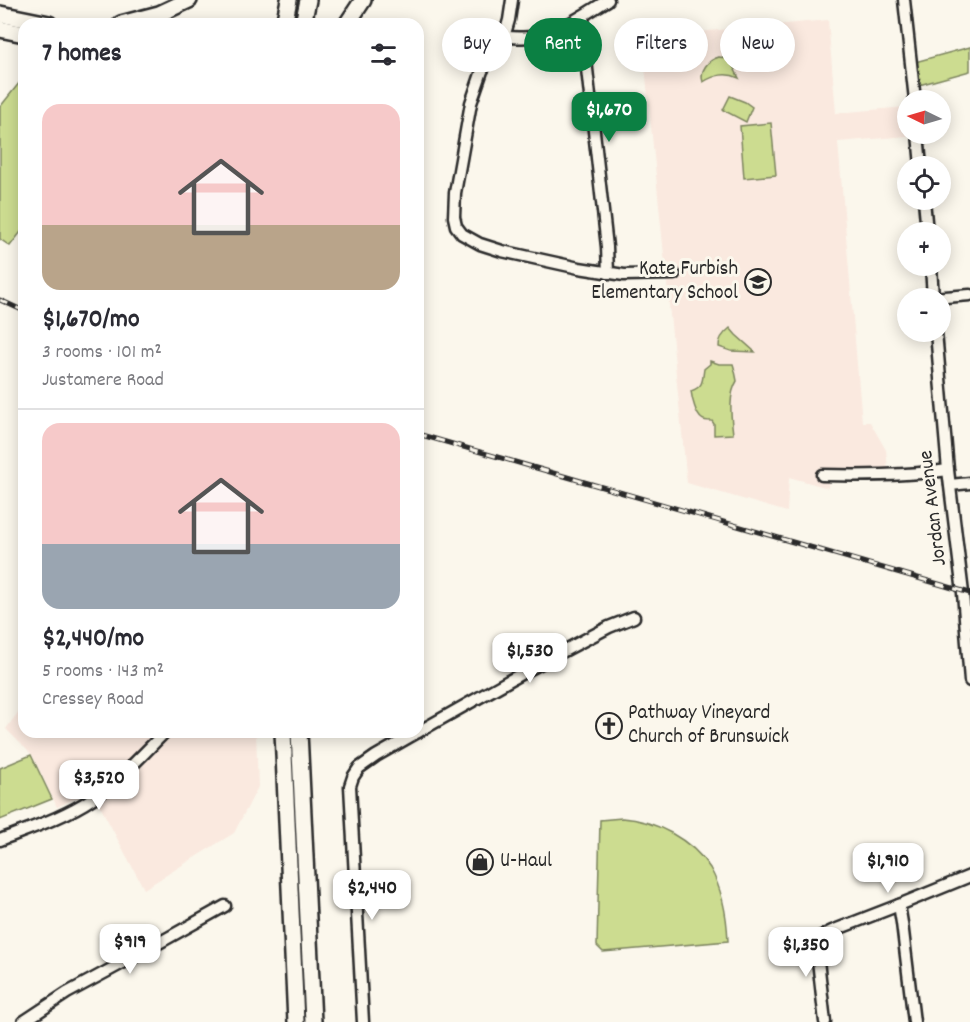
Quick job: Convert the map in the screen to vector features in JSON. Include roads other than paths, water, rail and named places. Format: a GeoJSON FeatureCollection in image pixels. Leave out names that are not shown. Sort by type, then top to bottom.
{"type":"FeatureCollection","features":[{"type":"Feature","properties":{"kind":"highway"},"geometry":{"type":"LineString","coordinates":[[144,18],[159,14],[189,0]]}},
{"type":"Feature","properties":{"kind":"highway"},"geometry":{"type":"LineString","coordinates":[[286,18],[290,0]]}},
{"type":"Feature","properties":{"kind":"highway"},"geometry":{"type":"LineString","coordinates":[[304,18],[308,0]]}},
{"type":"Feature","properties":{"kind":"highway"},"geometry":{"type":"LineString","coordinates":[[351,18],[363,0]]}},
{"type":"Feature","properties":{"kind":"highway"},"geometry":{"type":"LineString","coordinates":[[0,14],[18,18]]}},
{"type":"Feature","properties":{"kind":"highway"},"geometry":{"type":"LineString","coordinates":[[0,29],[18,33]]}},
{"type":"Feature","properties":{"kind":"highway"},"geometry":{"type":"LineString","coordinates":[[282,738],[296,1022]]}},
{"type":"Feature","properties":{"kind":"highway"},"geometry":{"type":"LineString","coordinates":[[299,738],[313,1022]]}},
{"type":"Feature","properties":{"kind":"street"},"geometry":{"type":"LineString","coordinates":[[509,18],[512,0]]}},
{"type":"Feature","properties":{"kind":"street"},"geometry":{"type":"LineString","coordinates":[[512,37],[534,37],[555,30],[608,0]]}},
{"type":"Feature","properties":{"kind":"street"},"geometry":{"type":"LineString","coordinates":[[904,0],[914,90]]}},
{"type":"Feature","properties":{"kind":"street"},"geometry":{"type":"LineString","coordinates":[[583,16],[608,273]]}},
{"type":"Feature","properties":{"kind":"street"},"geometry":{"type":"LineString","coordinates":[[482,72],[471,103],[454,209],[456,226],[462,234],[480,244],[513,254],[608,273],[636,276],[674,274]]}},
{"type":"Feature","properties":{"kind":"street"},"geometry":{"type":"LineString","coordinates":[[951,297],[970,295]]}},
{"type":"Feature","properties":{"kind":"street","name":"Jordan Avenue"},"geometry":{"type":"LineString","coordinates":[[937,342],[970,681]]}},
{"type":"Feature","properties":{"kind":"street"},"geometry":{"type":"LineString","coordinates":[[822,475],[915,474],[948,470]]}},
{"type":"Feature","properties":{"kind":"street"},"geometry":{"type":"LineString","coordinates":[[950,485],[970,483]]}},
{"type":"Feature","properties":{"kind":"street"},"geometry":{"type":"LineString","coordinates":[[424,729],[532,667],[609,627],[634,617]]}},
{"type":"Feature","properties":{"kind":"street"},"geometry":{"type":"LineString","coordinates":[[0,840],[53,819],[91,800],[114,782],[159,738]]}},
{"type":"Feature","properties":{"kind":"street"},"geometry":{"type":"LineString","coordinates":[[363,1022],[351,786],[359,768],[408,738]]}},
{"type":"Feature","properties":{"kind":"street"},"geometry":{"type":"LineString","coordinates":[[825,1022],[816,944],[818,938],[970,876]]}},
{"type":"Feature","properties":{"kind":"street"},"geometry":{"type":"LineString","coordinates":[[899,905],[914,1022]]}},
{"type":"Feature","properties":{"kind":"street"},"geometry":{"type":"LineString","coordinates":[[22,1022],[67,993],[225,906]]}},
{"type":"Feature","properties":{"kind":"railway"},"geometry":{"type":"LineString","coordinates":[[0,300],[18,308]]}},
{"type":"Feature","properties":{"kind":"railway"},"geometry":{"type":"LineString","coordinates":[[424,436],[970,593]]}},
{"type":"Feature","properties":{"kind":"place","name":"Kate Furbish Elementary School"},"geometry":{"type":"Point","coordinates":[758,282]}},
{"type":"Feature","properties":{"kind":"place","name":"Pathway Vineyard Church of Brunswick"},"geometry":{"type":"Point","coordinates":[609,726]}},
{"type":"Feature","properties":{"kind":"place","name":"U-Haul"},"geometry":{"type":"Point","coordinates":[480,862]}}]}
